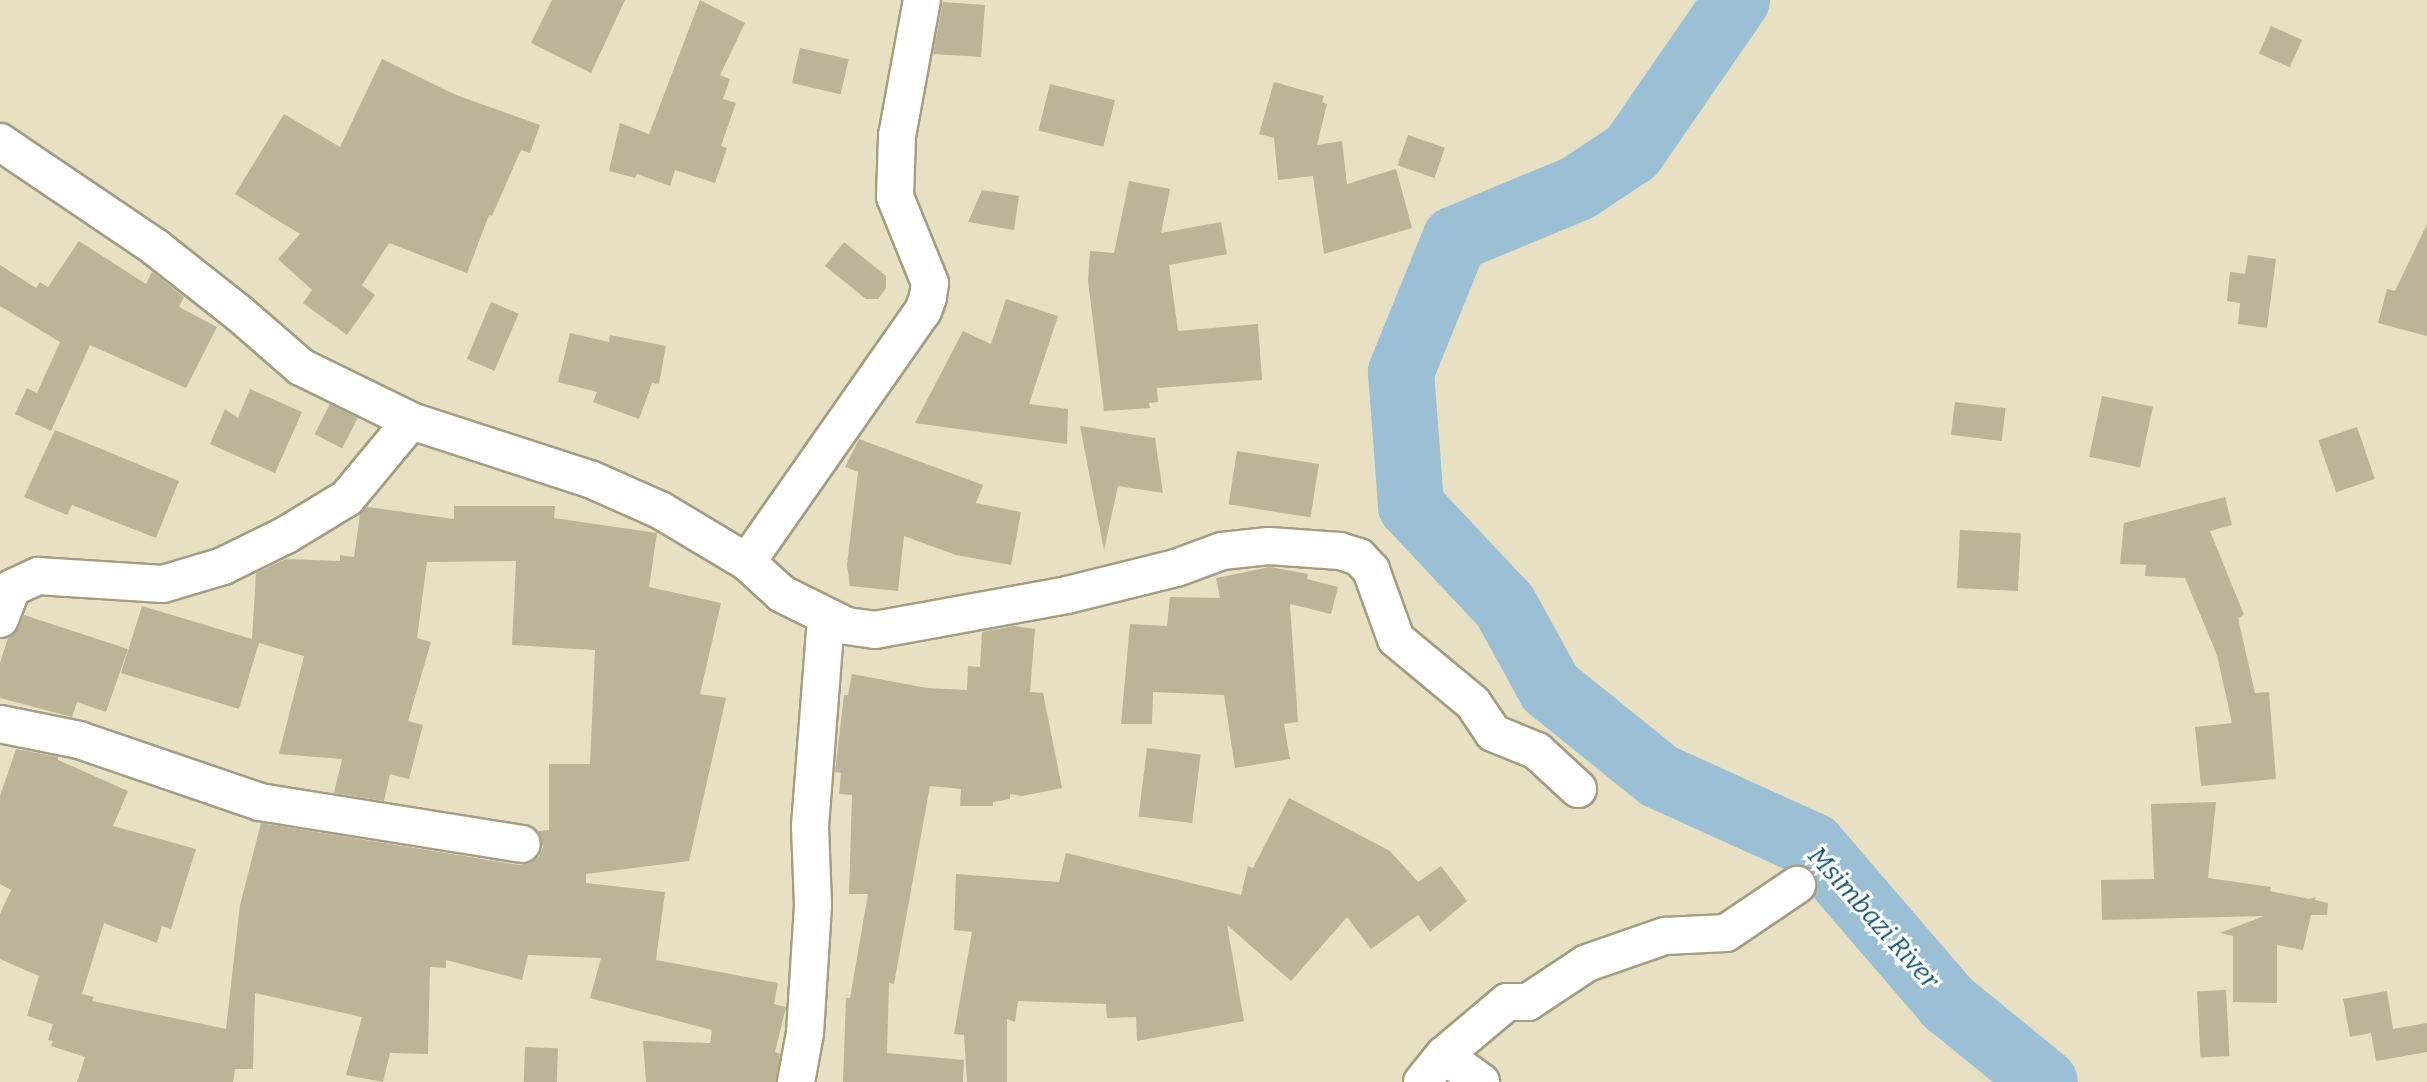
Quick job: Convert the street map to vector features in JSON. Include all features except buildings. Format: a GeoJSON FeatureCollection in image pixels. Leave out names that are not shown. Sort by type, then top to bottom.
{"type":"FeatureCollection","features":[{"type":"Feature","properties":{"kind":"street"},"geometry":{"type":"LineString","coordinates":[[747,562],[923,311],[928,297],[930,283],[895,197],[897,136],[922,0]]}},
{"type":"Feature","properties":{"kind":"street"},"geometry":{"type":"LineString","coordinates":[[0,142],[155,247],[301,367],[411,421],[590,479],[660,510],[747,562],[782,594],[847,626],[875,630],[1093,589],[1176,568],[1222,551],[1269,546],[1340,551],[1359,557],[1371,570],[1396,639],[1473,703],[1493,733],[1537,751],[1578,789]]}},
{"type":"Feature","properties":{"kind":"street"},"geometry":{"type":"LineString","coordinates":[[0,619],[12,588],[38,576],[163,584],[223,566],[286,535],[347,498],[411,421]]}},
{"type":"Feature","properties":{"kind":"street"},"geometry":{"type":"LineString","coordinates":[[796,1082],[805,1033],[812,921],[810,826],[826,617]]}},
{"type":"Feature","properties":{"kind":"street"},"geometry":{"type":"LineString","coordinates":[[0,724],[79,740],[260,802],[522,844]]}},
{"type":"Feature","properties":{"kind":"street"},"geometry":{"type":"LineString","coordinates":[[1422,1082],[1444,1055],[1507,1002],[1528,1002],[1587,963],[1665,936],[1726,933],[1797,885]]}},
{"type":"Feature","properties":{"kind":"street"},"geometry":{"type":"LineString","coordinates":[[1444,1055],[1481,1082]]}},
{"type":"Feature","properties":{"kind":"waterway","name":"Msimbazi River"},"geometry":{"type":"LineString","coordinates":[[1737,0],[1632,152],[1578,188],[1455,239],[1401,372],[1411,506],[1505,606],[1550,688],[1659,776],[1813,846],[1948,1003],[2045,1082]]}}]}
